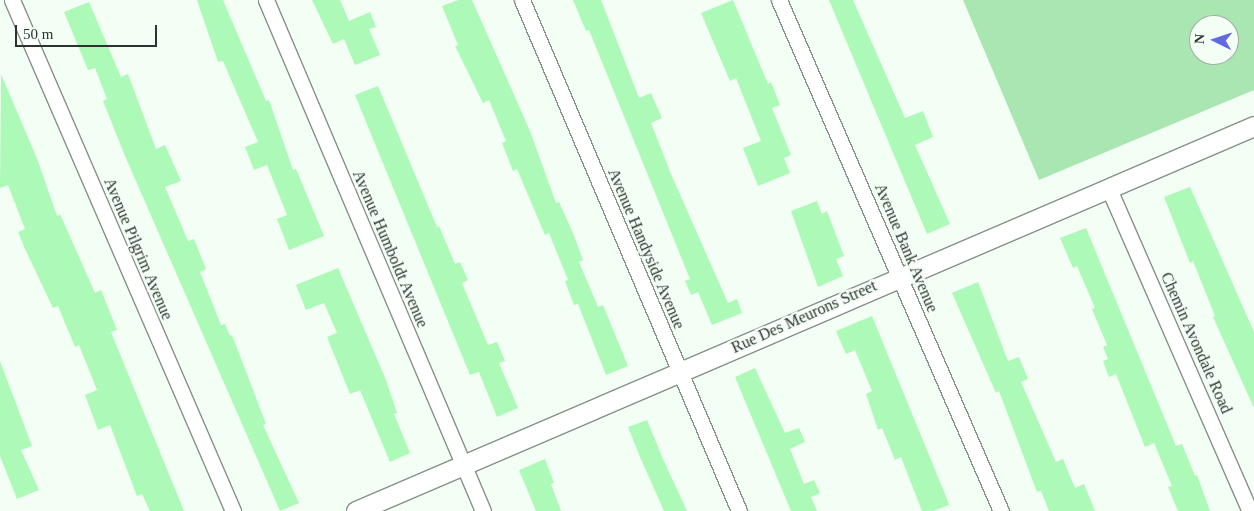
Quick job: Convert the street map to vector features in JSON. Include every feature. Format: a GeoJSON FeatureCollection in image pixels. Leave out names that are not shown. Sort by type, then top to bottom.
{"type":"FeatureCollection","features":[{"type":"Feature","properties":{"kind":"street","name":"Avenue Pilgrim Avenue"},"geometry":{"type":"LineString","coordinates":[[12,0],[233,511]]}},
{"type":"Feature","properties":{"kind":"street","name":"Avenue Humboldt Avenue"},"geometry":{"type":"LineString","coordinates":[[266,0],[483,511]]}},
{"type":"Feature","properties":{"kind":"street","name":"Avenue Handyside Avenue"},"geometry":{"type":"LineString","coordinates":[[522,0],[739,511]]}},
{"type":"Feature","properties":{"kind":"street","name":"Avenue Bank Avenue"},"geometry":{"type":"LineString","coordinates":[[779,0],[1001,511]]}},
{"type":"Feature","properties":{"kind":"street","name":"Rue Des Meurons Street"},"geometry":{"type":"LineString","coordinates":[[356,511],[899,276],[1110,189],[1254,126]]}},
{"type":"Feature","properties":{"kind":"street","name":"Chemin Avondale Road"},"geometry":{"type":"LineString","coordinates":[[1110,189],[1250,511]]}},
{"type":"Feature","properties":{"kind":"green space"},"geometry":{"type":"Polygon","coordinates":[[[963,0],[1254,0],[1254,90],[1039,180],[963,0]]]}},
{"type":"Feature","properties":{"kind":"building"},"geometry":{"type":"Polygon","coordinates":[[[197,0],[223,0],[266,101],[269,100],[293,170],[296,169],[324,236],[289,250],[277,219],[287,215],[267,165],[254,170],[245,147],[258,142],[223,61],[218,62],[197,0]]]}},
{"type":"Feature","properties":{"kind":"building"},"geometry":{"type":"Polygon","coordinates":[[[312,0],[340,0],[349,21],[370,12],[376,27],[369,29],[380,55],[355,65],[344,39],[333,44],[312,0]]]}},
{"type":"Feature","properties":{"kind":"building"},"geometry":{"type":"Polygon","coordinates":[[[458,0],[472,0],[530,131],[556,203],[559,202],[573,233],[583,260],[579,262],[598,307],[603,305],[628,366],[606,375],[578,304],[574,305],[565,281],[568,280],[549,233],[545,235],[517,169],[513,171],[502,143],[506,141],[489,100],[483,103],[455,46],[458,45],[442,6],[458,0]]]}},
{"type":"Feature","properties":{"kind":"building"},"geometry":{"type":"Polygon","coordinates":[[[573,0],[601,0],[639,98],[651,93],[662,118],[651,123],[671,174],[728,303],[737,299],[742,313],[712,325],[698,292],[691,295],[685,281],[690,279],[589,30],[586,31],[573,0]]]}},
{"type":"Feature","properties":{"kind":"building"},"geometry":{"type":"Polygon","coordinates":[[[733,0],[768,84],[771,82],[780,105],[772,108],[791,155],[784,158],[790,173],[758,186],[743,148],[761,141],[736,78],[730,81],[701,13],[733,0]]]}},
{"type":"Feature","properties":{"kind":"building"},"geometry":{"type":"Polygon","coordinates":[[[829,0],[853,0],[905,118],[923,111],[933,137],[915,145],[950,224],[927,234],[829,0]]]}},
{"type":"Feature","properties":{"kind":"building"},"geometry":{"type":"Polygon","coordinates":[[[89,2],[121,77],[128,74],[156,149],[165,145],[181,181],[165,187],[188,241],[194,239],[206,269],[200,272],[221,325],[225,324],[230,336],[232,335],[266,424],[263,425],[299,503],[280,511],[125,156],[103,101],[107,99],[95,68],[88,70],[64,12],[89,2]]]}},
{"type":"Feature","properties":{"kind":"building"},"geometry":{"type":"Polygon","coordinates":[[[1,74],[38,161],[57,216],[60,214],[95,293],[101,290],[117,330],[111,332],[184,511],[150,511],[142,494],[137,496],[110,425],[98,430],[85,395],[97,390],[79,345],[75,347],[58,306],[53,308],[25,249],[18,232],[25,229],[8,185],[0,188],[1,74]]]}},
{"type":"Feature","properties":{"kind":"building"},"geometry":{"type":"Polygon","coordinates":[[[378,86],[437,227],[439,226],[455,264],[460,262],[468,280],[462,283],[488,345],[497,342],[505,361],[499,363],[518,408],[497,417],[479,372],[470,375],[355,95],[378,86]]]}},
{"type":"Feature","properties":{"kind":"building"},"geometry":{"type":"Polygon","coordinates":[[[1190,187],[1254,332],[1254,408],[1213,317],[1215,316],[1193,261],[1190,263],[1164,197],[1190,187]]]}},
{"type":"Feature","properties":{"kind":"building"},"geometry":{"type":"Polygon","coordinates":[[[817,201],[822,214],[827,211],[844,256],[836,259],[843,276],[818,287],[791,211],[817,201]]]}},
{"type":"Feature","properties":{"kind":"building"},"geometry":{"type":"Polygon","coordinates":[[[1086,228],[1176,446],[1182,444],[1195,476],[1197,475],[1210,511],[1178,511],[1168,487],[1172,486],[1154,443],[1145,447],[1116,374],[1109,377],[1103,361],[1108,359],[1103,347],[1107,345],[1092,309],[1095,308],[1077,266],[1073,268],[1060,238],[1086,228]]]}},
{"type":"Feature","properties":{"kind":"building"},"geometry":{"type":"Polygon","coordinates":[[[338,268],[386,380],[397,413],[394,414],[410,453],[390,462],[360,390],[350,394],[327,337],[337,333],[324,303],[306,310],[296,285],[338,268]]]}},
{"type":"Feature","properties":{"kind":"building"},"geometry":{"type":"Polygon","coordinates":[[[978,282],[1008,361],[1019,357],[1028,379],[1021,382],[1056,462],[1063,459],[1075,488],[1084,484],[1095,511],[1049,511],[1041,491],[1037,492],[999,391],[996,393],[952,293],[978,282]]]}},
{"type":"Feature","properties":{"kind":"building"},"geometry":{"type":"Polygon","coordinates":[[[872,316],[949,505],[933,511],[922,511],[901,457],[895,460],[882,428],[878,430],[866,394],[872,391],[855,350],[846,354],[836,331],[872,316]]]}},
{"type":"Feature","properties":{"kind":"building"},"geometry":{"type":"Polygon","coordinates":[[[0,361],[32,446],[21,450],[39,490],[17,499],[0,456],[0,361]]]}},
{"type":"Feature","properties":{"kind":"building"},"geometry":{"type":"Polygon","coordinates":[[[755,368],[785,433],[799,428],[805,442],[790,449],[804,484],[814,480],[820,493],[811,497],[817,511],[791,511],[735,377],[755,368]]]}},
{"type":"Feature","properties":{"kind":"building"},"geometry":{"type":"Polygon","coordinates":[[[647,420],[687,511],[664,511],[640,457],[628,427],[647,420]]]}},
{"type":"Feature","properties":{"kind":"building"},"geometry":{"type":"Polygon","coordinates":[[[545,459],[554,483],[551,484],[561,511],[536,511],[519,470],[545,459]]]}}]}
